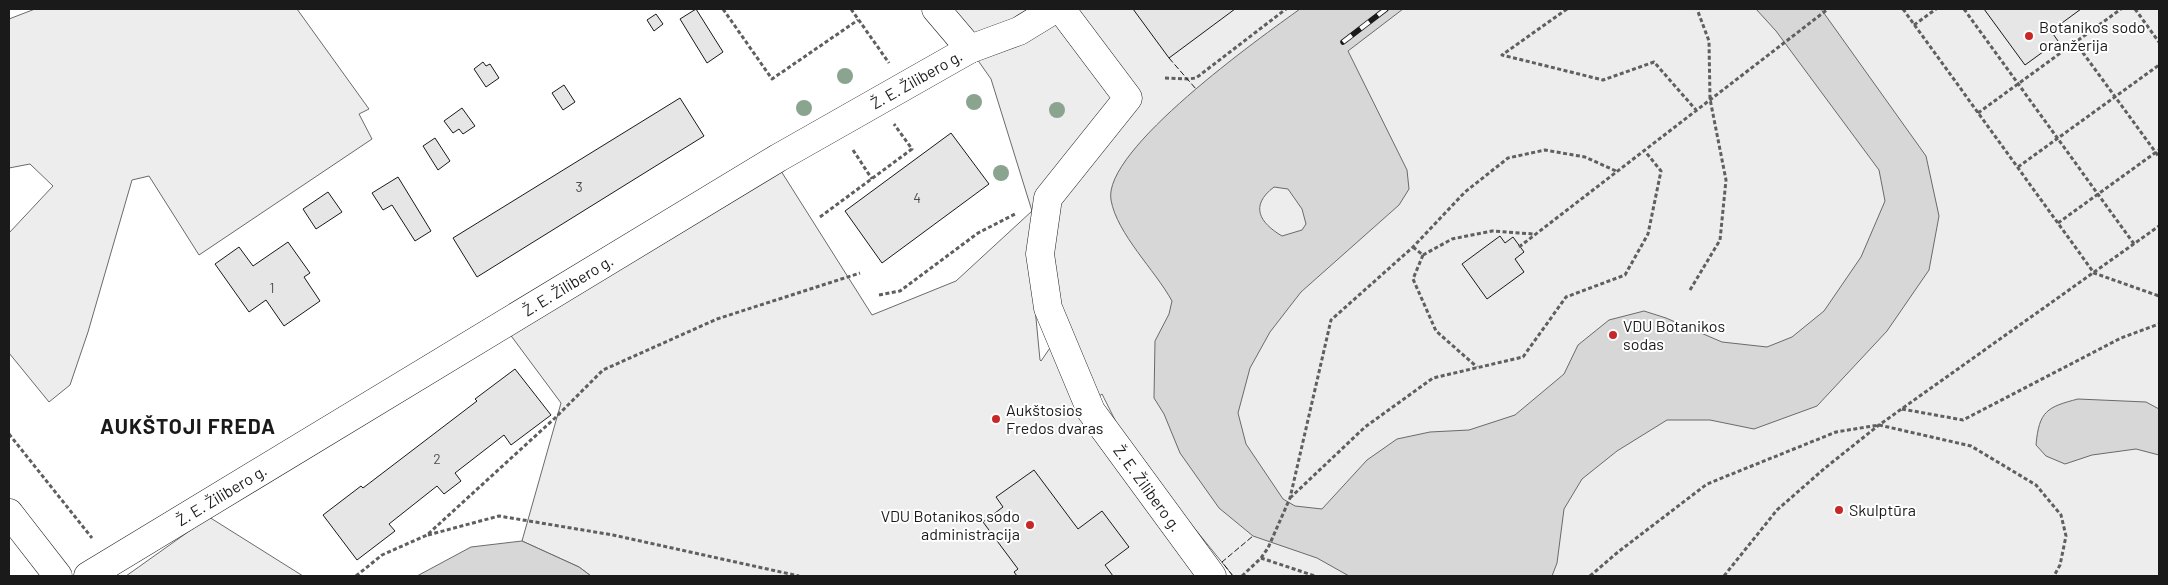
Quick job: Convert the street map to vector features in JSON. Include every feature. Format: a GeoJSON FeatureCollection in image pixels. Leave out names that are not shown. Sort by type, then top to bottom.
{"type":"FeatureCollection","features":[{"type":"Feature","properties":{"kind":"street"},"geometry":{"type":"LineString","coordinates":[[936,9],[970,49]]}},
{"type":"Feature","properties":{"kind":"street","name":"Ž. E. Žilibero g."},"geometry":{"type":"LineString","coordinates":[[88,576],[778,158],[970,49],[1019,31],[1055,9]]}},
{"type":"Feature","properties":{"kind":"street"},"geometry":{"type":"LineString","coordinates":[[1048,198],[1128,98],[1062,9]]}},
{"type":"Feature","properties":{"kind":"street","name":"Ž. E. Žilibero g."},"geometry":{"type":"LineString","coordinates":[[1048,198],[1040,254],[1048,308],[1091,411],[1212,576]]}},
{"type":"Feature","properties":{"kind":"street"},"geometry":{"type":"LineString","coordinates":[[9,513],[58,576]]}},
{"type":"Feature","properties":{"kind":"path"},"geometry":{"type":"LineString","coordinates":[[724,9],[772,79],[858,20]]}},
{"type":"Feature","properties":{"kind":"path"},"geometry":{"type":"LineString","coordinates":[[851,9],[905,86]]}},
{"type":"Feature","properties":{"kind":"path"},"geometry":{"type":"LineString","coordinates":[[1165,78],[1188,80],[1196,78],[1286,9]]}},
{"type":"Feature","properties":{"kind":"path"},"geometry":{"type":"LineString","coordinates":[[1567,9],[1502,55],[1603,80],[1654,62],[1696,110]]}},
{"type":"Feature","properties":{"kind":"path"},"geometry":{"type":"LineString","coordinates":[[1690,290],[1720,240],[1726,180],[1710,99],[1709,41],[1697,9]]}},
{"type":"Feature","properties":{"kind":"path"},"geometry":{"type":"LineString","coordinates":[[1519,247],[1828,9]]}},
{"type":"Feature","properties":{"kind":"path"},"geometry":{"type":"LineString","coordinates":[[1903,9],[2094,273],[2159,296]]}},
{"type":"Feature","properties":{"kind":"path"},"geometry":{"type":"LineString","coordinates":[[1914,24],[1936,9]]}},
{"type":"Feature","properties":{"kind":"path"},"geometry":{"type":"LineString","coordinates":[[1964,9],[2134,244]]}},
{"type":"Feature","properties":{"kind":"path"},"geometry":{"type":"LineString","coordinates":[[1978,113],[2121,9]]}},
{"type":"Feature","properties":{"kind":"path"},"geometry":{"type":"LineString","coordinates":[[2135,9],[2159,42]]}},
{"type":"Feature","properties":{"kind":"path"},"geometry":{"type":"LineString","coordinates":[[2075,42],[2114,97],[2158,151],[2159,157]]}},
{"type":"Feature","properties":{"kind":"path"},"geometry":{"type":"LineString","coordinates":[[2018,167],[2159,65]]}},
{"type":"Feature","properties":{"kind":"path"},"geometry":{"type":"LineString","coordinates":[[820,217],[912,149],[878,101]]}},
{"type":"Feature","properties":{"kind":"path"},"geometry":{"type":"LineString","coordinates":[[1241,576],[1261,558],[1268,548],[1290,498],[1331,320],[1413,247],[1465,192],[1508,158],[1544,150],[1585,157],[1616,171]]}},
{"type":"Feature","properties":{"kind":"path"},"geometry":{"type":"LineString","coordinates":[[1290,498],[1365,427],[1433,378],[1523,356],[1566,297],[1625,275],[1648,234],[1661,171],[1644,150]]}},
{"type":"Feature","properties":{"kind":"path"},"geometry":{"type":"LineString","coordinates":[[2058,223],[2158,151]]}},
{"type":"Feature","properties":{"kind":"path"},"geometry":{"type":"LineString","coordinates":[[879,295],[900,291],[978,233],[1048,198]]}},
{"type":"Feature","properties":{"kind":"path"},"geometry":{"type":"LineString","coordinates":[[1724,576],[1777,510],[1825,468],[1879,425],[2159,226]]}},
{"type":"Feature","properties":{"kind":"path"},"geometry":{"type":"LineString","coordinates":[[1477,367],[1436,331],[1413,279],[1423,255],[1452,240],[1484,233],[1534,234]]}},
{"type":"Feature","properties":{"kind":"path"},"geometry":{"type":"LineString","coordinates":[[1413,247],[1423,255]]}},
{"type":"Feature","properties":{"kind":"path"},"geometry":{"type":"LineString","coordinates":[[427,535],[555,418],[603,370],[717,319],[860,273]]}},
{"type":"Feature","properties":{"kind":"path"},"geometry":{"type":"LineString","coordinates":[[1902,409],[1963,420],[2121,338],[2159,324]]}},
{"type":"Feature","properties":{"kind":"path"},"geometry":{"type":"LineString","coordinates":[[1590,576],[1618,552],[1707,484],[1836,432],[1879,425],[1971,446],[2036,484],[2060,515],[2066,536],[2060,565],[2054,576]]}},
{"type":"Feature","properties":{"kind":"path"},"geometry":{"type":"LineString","coordinates":[[9,434],[112,562]]}},
{"type":"Feature","properties":{"kind":"path"},"geometry":{"type":"LineString","coordinates":[[356,576],[382,555],[427,535],[499,516],[613,536],[799,576]]}},
{"type":"Feature","properties":{"kind":"path"},"geometry":{"type":"LineString","coordinates":[[1261,558],[1315,576]]}},
{"type":"Feature","properties":{"kind":"shaded area"},"geometry":{"type":"Polygon","coordinates":[[[35,9],[297,9],[369,109],[359,114],[372,139],[199,255],[149,176],[132,180],[88,332],[70,385],[49,402],[9,353],[9,233],[53,186],[30,164],[9,168],[9,19],[35,9]]]}},
{"type":"Feature","properties":{"kind":"shaded area","name":"VDU Botanikos sodas"},"geometry":{"type":"Polygon","coordinates":[[[950,9],[2159,9],[2159,576],[1233,576],[1128,446],[1102,394],[1078,412],[1195,576],[591,576],[579,567],[522,541],[561,403],[509,333],[781,171],[872,315],[956,281],[1032,211],[991,79],[970,49],[950,9]],[[1032,277],[1041,361],[1063,329],[1032,277]]]}},
{"type":"Feature","properties":{"kind":"shaded area"},"geometry":{"type":"Polygon","coordinates":[[[1300,9],[1403,9],[1348,51],[1407,170],[1409,189],[1399,205],[1301,292],[1270,332],[1250,368],[1238,413],[1246,444],[1283,499],[1295,506],[1322,509],[1367,460],[1397,439],[1430,432],[1469,430],[1515,415],[1564,374],[1578,345],[1609,320],[1644,311],[1666,318],[1722,342],[1767,347],[1792,337],[1824,311],[1861,257],[1885,201],[1879,170],[1776,31],[1756,9],[1821,9],[1926,156],[1939,216],[1929,270],[1887,331],[1817,406],[1754,429],[1710,420],[1667,420],[1617,451],[1582,479],[1564,509],[1557,563],[1552,576],[1349,576],[1317,558],[1253,536],[1219,508],[1180,453],[1164,414],[1154,398],[1155,341],[1169,314],[1172,301],[1128,239],[1115,213],[1111,200],[1115,179],[1131,153],[1157,125],[1221,69],[1300,9]],[[1274,187],[1266,194],[1260,207],[1260,214],[1263,220],[1282,236],[1302,230],[1306,224],[1302,209],[1288,189],[1274,187]]]}},
{"type":"Feature","properties":{"kind":"shaded area"},"geometry":{"type":"Polygon","coordinates":[[[2078,399],[2146,402],[2159,409],[2159,455],[2136,449],[2092,455],[2065,464],[2046,456],[2036,445],[2042,418],[2052,408],[2078,399]]]}},
{"type":"Feature","properties":{"kind":"shaded area"},"geometry":{"type":"Polygon","coordinates":[[[209,517],[303,576],[126,576],[209,517]]]}},
{"type":"Feature","properties":{"kind":"shaded area"},"geometry":{"type":"Polygon","coordinates":[[[522,541],[579,567],[591,576],[417,576],[471,547],[522,541]]]}},
{"type":"Feature","properties":{"kind":"building"},"geometry":{"type":"Polygon","coordinates":[[[696,9],[723,52],[707,63],[680,19],[696,9]]]}},
{"type":"Feature","properties":{"kind":"building"},"geometry":{"type":"Polygon","coordinates":[[[1133,9],[1235,9],[1169,58],[1133,9]]]}},
{"type":"Feature","properties":{"kind":"building","name":"Botanikos sodo oranžerija"},"geometry":{"type":"Polygon","coordinates":[[[1984,9],[2081,9],[2051,31],[2058,41],[2025,65],[1984,9]]]}},
{"type":"Feature","properties":{"kind":"building"},"geometry":{"type":"Polygon","coordinates":[[[656,14],[663,24],[654,31],[647,20],[656,14]]]}},
{"type":"Feature","properties":{"kind":"building"},"geometry":{"type":"Polygon","coordinates":[[[483,62],[486,66],[490,64],[499,78],[486,87],[474,69],[483,62]]]}},
{"type":"Feature","properties":{"kind":"building"},"geometry":{"type":"Polygon","coordinates":[[[564,85],[575,102],[563,110],[552,93],[564,85]]]}},
{"type":"Feature","properties":{"kind":"building"},"geometry":{"type":"Polygon","coordinates":[[[680,98],[704,136],[477,277],[453,238],[680,98]]]}},
{"type":"Feature","properties":{"kind":"building"},"geometry":{"type":"Polygon","coordinates":[[[462,108],[475,126],[463,134],[459,129],[453,133],[444,121],[462,108]]]}},
{"type":"Feature","properties":{"kind":"building"},"geometry":{"type":"Polygon","coordinates":[[[951,133],[989,184],[882,263],[845,211],[951,133]]]}},
{"type":"Feature","properties":{"kind":"building"},"geometry":{"type":"Polygon","coordinates":[[[435,138],[450,161],[438,170],[423,146],[435,138]]]}},
{"type":"Feature","properties":{"kind":"building"},"geometry":{"type":"Polygon","coordinates":[[[398,177],[431,231],[415,241],[392,205],[383,210],[372,193],[398,177]]]}},
{"type":"Feature","properties":{"kind":"building"},"geometry":{"type":"Polygon","coordinates":[[[328,192],[342,212],[316,229],[303,209],[328,192]]]}},
{"type":"Feature","properties":{"kind":"building"},"geometry":{"type":"Polygon","coordinates":[[[1500,236],[1505,243],[1513,237],[1524,252],[1515,259],[1524,272],[1487,299],[1462,264],[1500,236]]]}},
{"type":"Feature","properties":{"kind":"building"},"geometry":{"type":"Polygon","coordinates":[[[288,242],[310,273],[304,277],[320,301],[284,326],[266,300],[249,312],[215,264],[239,247],[253,266],[288,242]]]}},
{"type":"Feature","properties":{"kind":"building"},"geometry":{"type":"Polygon","coordinates":[[[515,369],[551,415],[511,445],[504,435],[455,473],[461,481],[444,494],[437,486],[389,524],[395,531],[357,560],[323,515],[361,486],[363,488],[477,401],[475,399],[515,369]]]}},
{"type":"Feature","properties":{"kind":"building","name":"VDU Botanikos sodo administracija"},"geometry":{"type":"Polygon","coordinates":[[[1034,470],[1078,529],[1102,511],[1129,547],[1105,565],[1113,576],[1017,576],[1014,572],[1018,569],[983,522],[1003,507],[996,497],[1034,470]]]}},
{"type":"Feature","properties":{"kind":"railway"},"geometry":{"type":"LineString","coordinates":[[1343,42],[1386,9]]}},
{"type":"Feature","properties":{"kind":"fence"},"geometry":{"type":"LineString","coordinates":[[1169,58],[1196,89]]}},
{"type":"Feature","properties":{"kind":"fence"},"geometry":{"type":"LineString","coordinates":[[1233,576],[1222,562],[1253,536]]}},
{"type":"Feature","properties":{"kind":"place","name":"Botanikos sodo oranžerija"},"geometry":{"type":"Point","coordinates":[2029,36]}},
{"type":"Feature","properties":{"kind":"place","name":"VDU Botanikos sodas"},"geometry":{"type":"Point","coordinates":[1613,335]}},
{"type":"Feature","properties":{"kind":"place","name":"Aukštosios Fredos dvaras"},"geometry":{"type":"Point","coordinates":[996,419]}},
{"type":"Feature","properties":{"kind":"place","name":"Skulptūra"},"geometry":{"type":"Point","coordinates":[1839,510]}},
{"type":"Feature","properties":{"kind":"place","name":"VDU Botanikos sodo administracija"},"geometry":{"type":"Point","coordinates":[1030,525]}},
{"type":"Feature","properties":{"kind":"district","name":"AUKŠTOJI FREDA"},"geometry":{"type":"Point","coordinates":[188,427]}}]}
